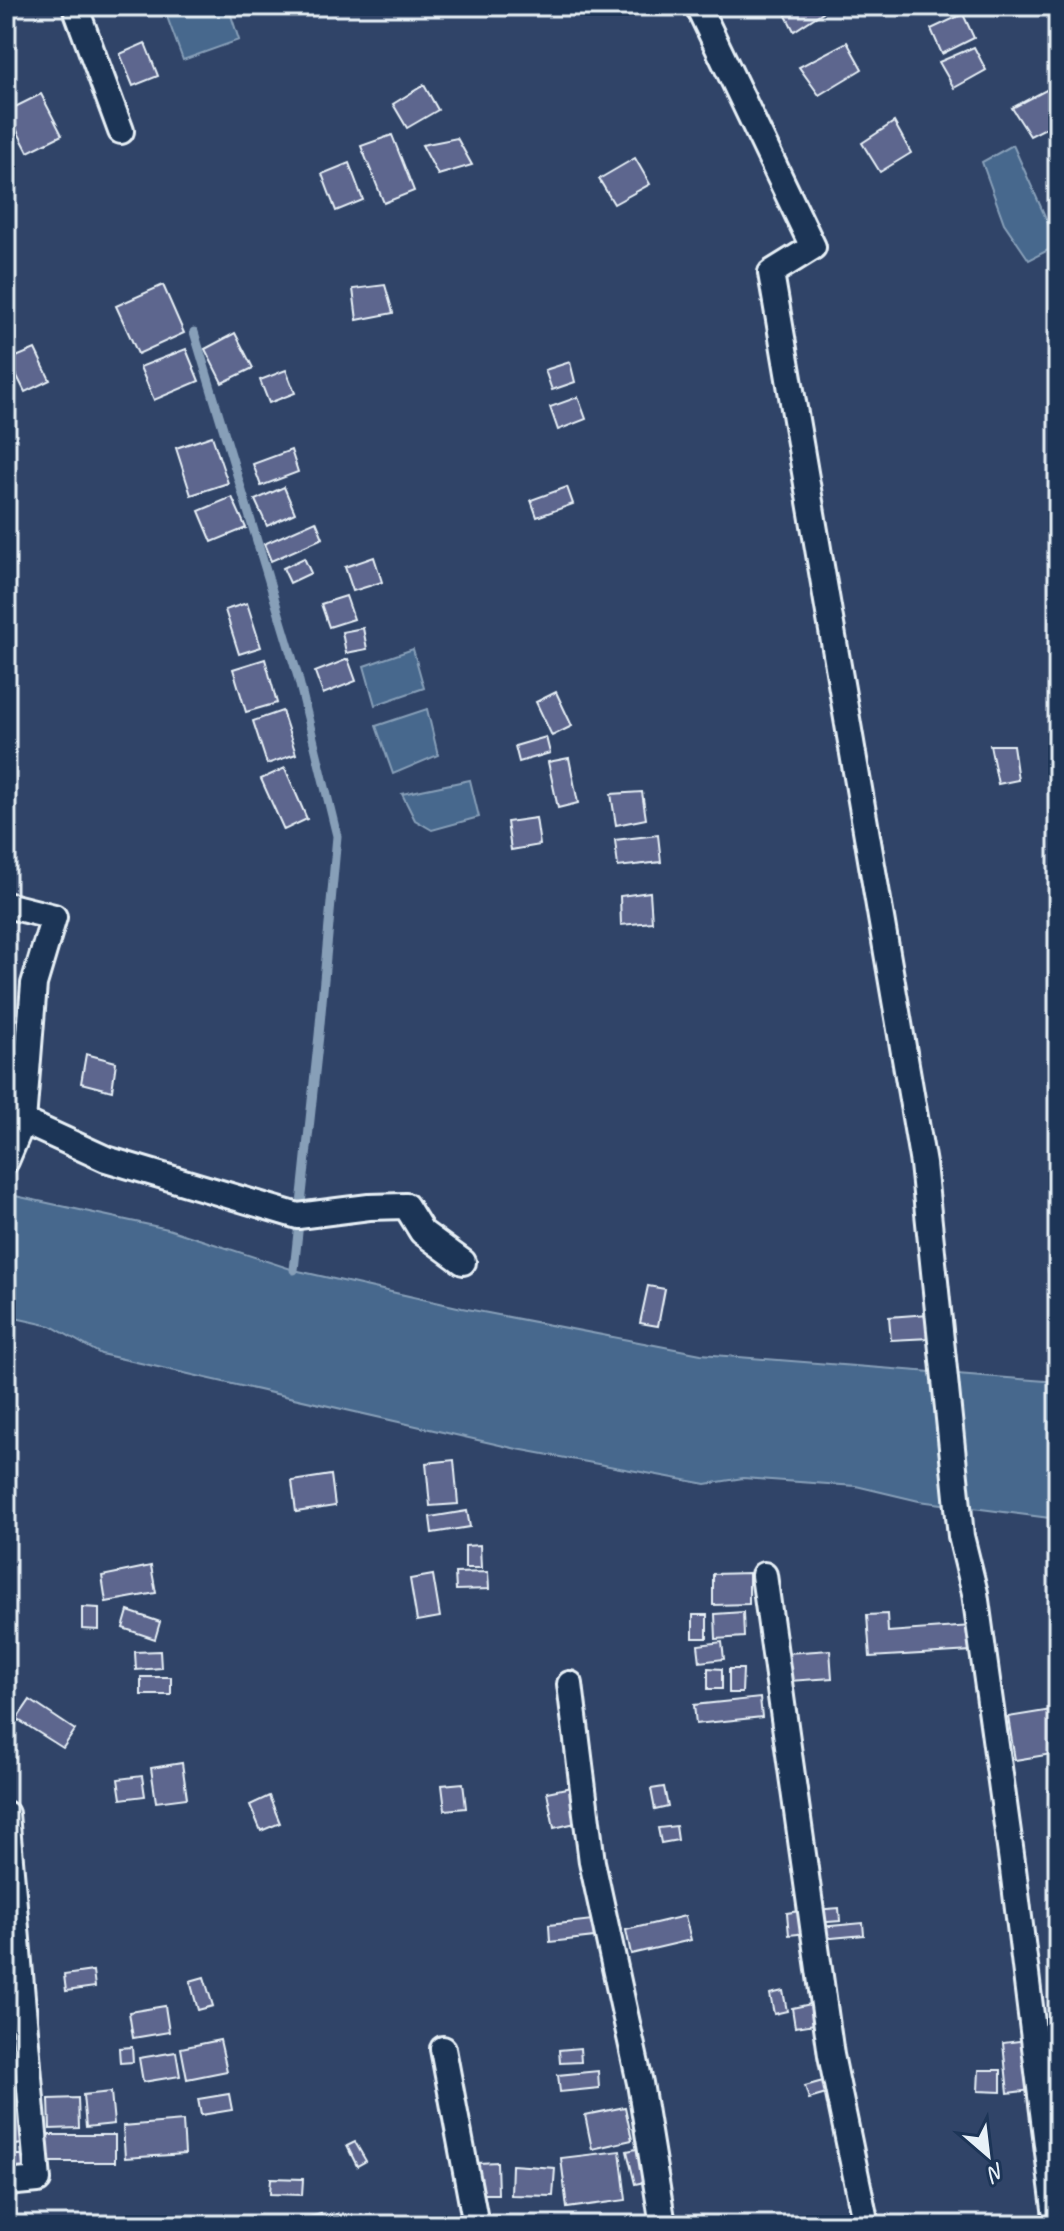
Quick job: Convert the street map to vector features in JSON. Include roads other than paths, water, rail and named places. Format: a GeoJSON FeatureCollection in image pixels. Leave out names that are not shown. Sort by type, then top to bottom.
{"type":"FeatureCollection","features":[{"type":"Feature","properties":{"kind":"street"},"geometry":{"type":"LineString","coordinates":[[75,6],[121,131]]}},
{"type":"Feature","properties":{"kind":"street"},"geometry":{"type":"LineString","coordinates":[[698,6],[813,247],[771,273],[923,1164],[961,1536],[975,1593],[1057,2225]]}},
{"type":"Feature","properties":{"kind":"street"},"geometry":{"type":"LineString","coordinates":[[6,905],[54,917],[34,984],[6,1161]]}},
{"type":"Feature","properties":{"kind":"street"},"geometry":{"type":"LineString","coordinates":[[14,1119],[106,1159],[298,1216],[369,1207],[406,1206],[422,1232],[463,1262]]}},
{"type":"Feature","properties":{"kind":"street"},"geometry":{"type":"LineString","coordinates":[[764,1575],[831,2055],[866,2225]]}},
{"type":"Feature","properties":{"kind":"street"},"geometry":{"type":"LineString","coordinates":[[570,1684],[592,1862],[640,2083],[663,2225]]}},
{"type":"Feature","properties":{"kind":"street"},"geometry":{"type":"LineString","coordinates":[[6,1814],[38,2180],[6,2183]]}},
{"type":"Feature","properties":{"kind":"street"},"geometry":{"type":"LineString","coordinates":[[443,2049],[476,2225]]}},
{"type":"Feature","properties":{"kind":"water"},"geometry":{"type":"Polygon","coordinates":[[[193,6],[228,6],[239,40],[183,60],[166,14],[193,6]]]}},
{"type":"Feature","properties":{"kind":"water"},"geometry":{"type":"Polygon","coordinates":[[[1013,145],[1058,245],[1029,260],[1004,223],[982,162],[1013,145]]]}},
{"type":"Feature","properties":{"kind":"water"},"geometry":{"type":"Polygon","coordinates":[[[413,649],[424,688],[375,705],[364,666],[413,649]]]}},
{"type":"Feature","properties":{"kind":"water"},"geometry":{"type":"Polygon","coordinates":[[[427,709],[438,755],[393,774],[376,726],[427,709]]]}},
{"type":"Feature","properties":{"kind":"water"},"geometry":{"type":"Polygon","coordinates":[[[470,780],[479,817],[432,830],[415,820],[402,794],[470,780]]]}},
{"type":"Feature","properties":{"kind":"water"},"geometry":{"type":"Polygon","coordinates":[[[6,1194],[168,1229],[294,1270],[462,1308],[701,1354],[1058,1382],[1058,1519],[919,1501],[856,1486],[743,1478],[706,1484],[517,1449],[101,1354],[51,1326],[6,1316],[6,1194]]]}},
{"type":"Feature","properties":{"kind":"waterway"},"geometry":{"type":"LineString","coordinates":[[194,332],[298,677],[337,836],[294,1270]]}}]}
